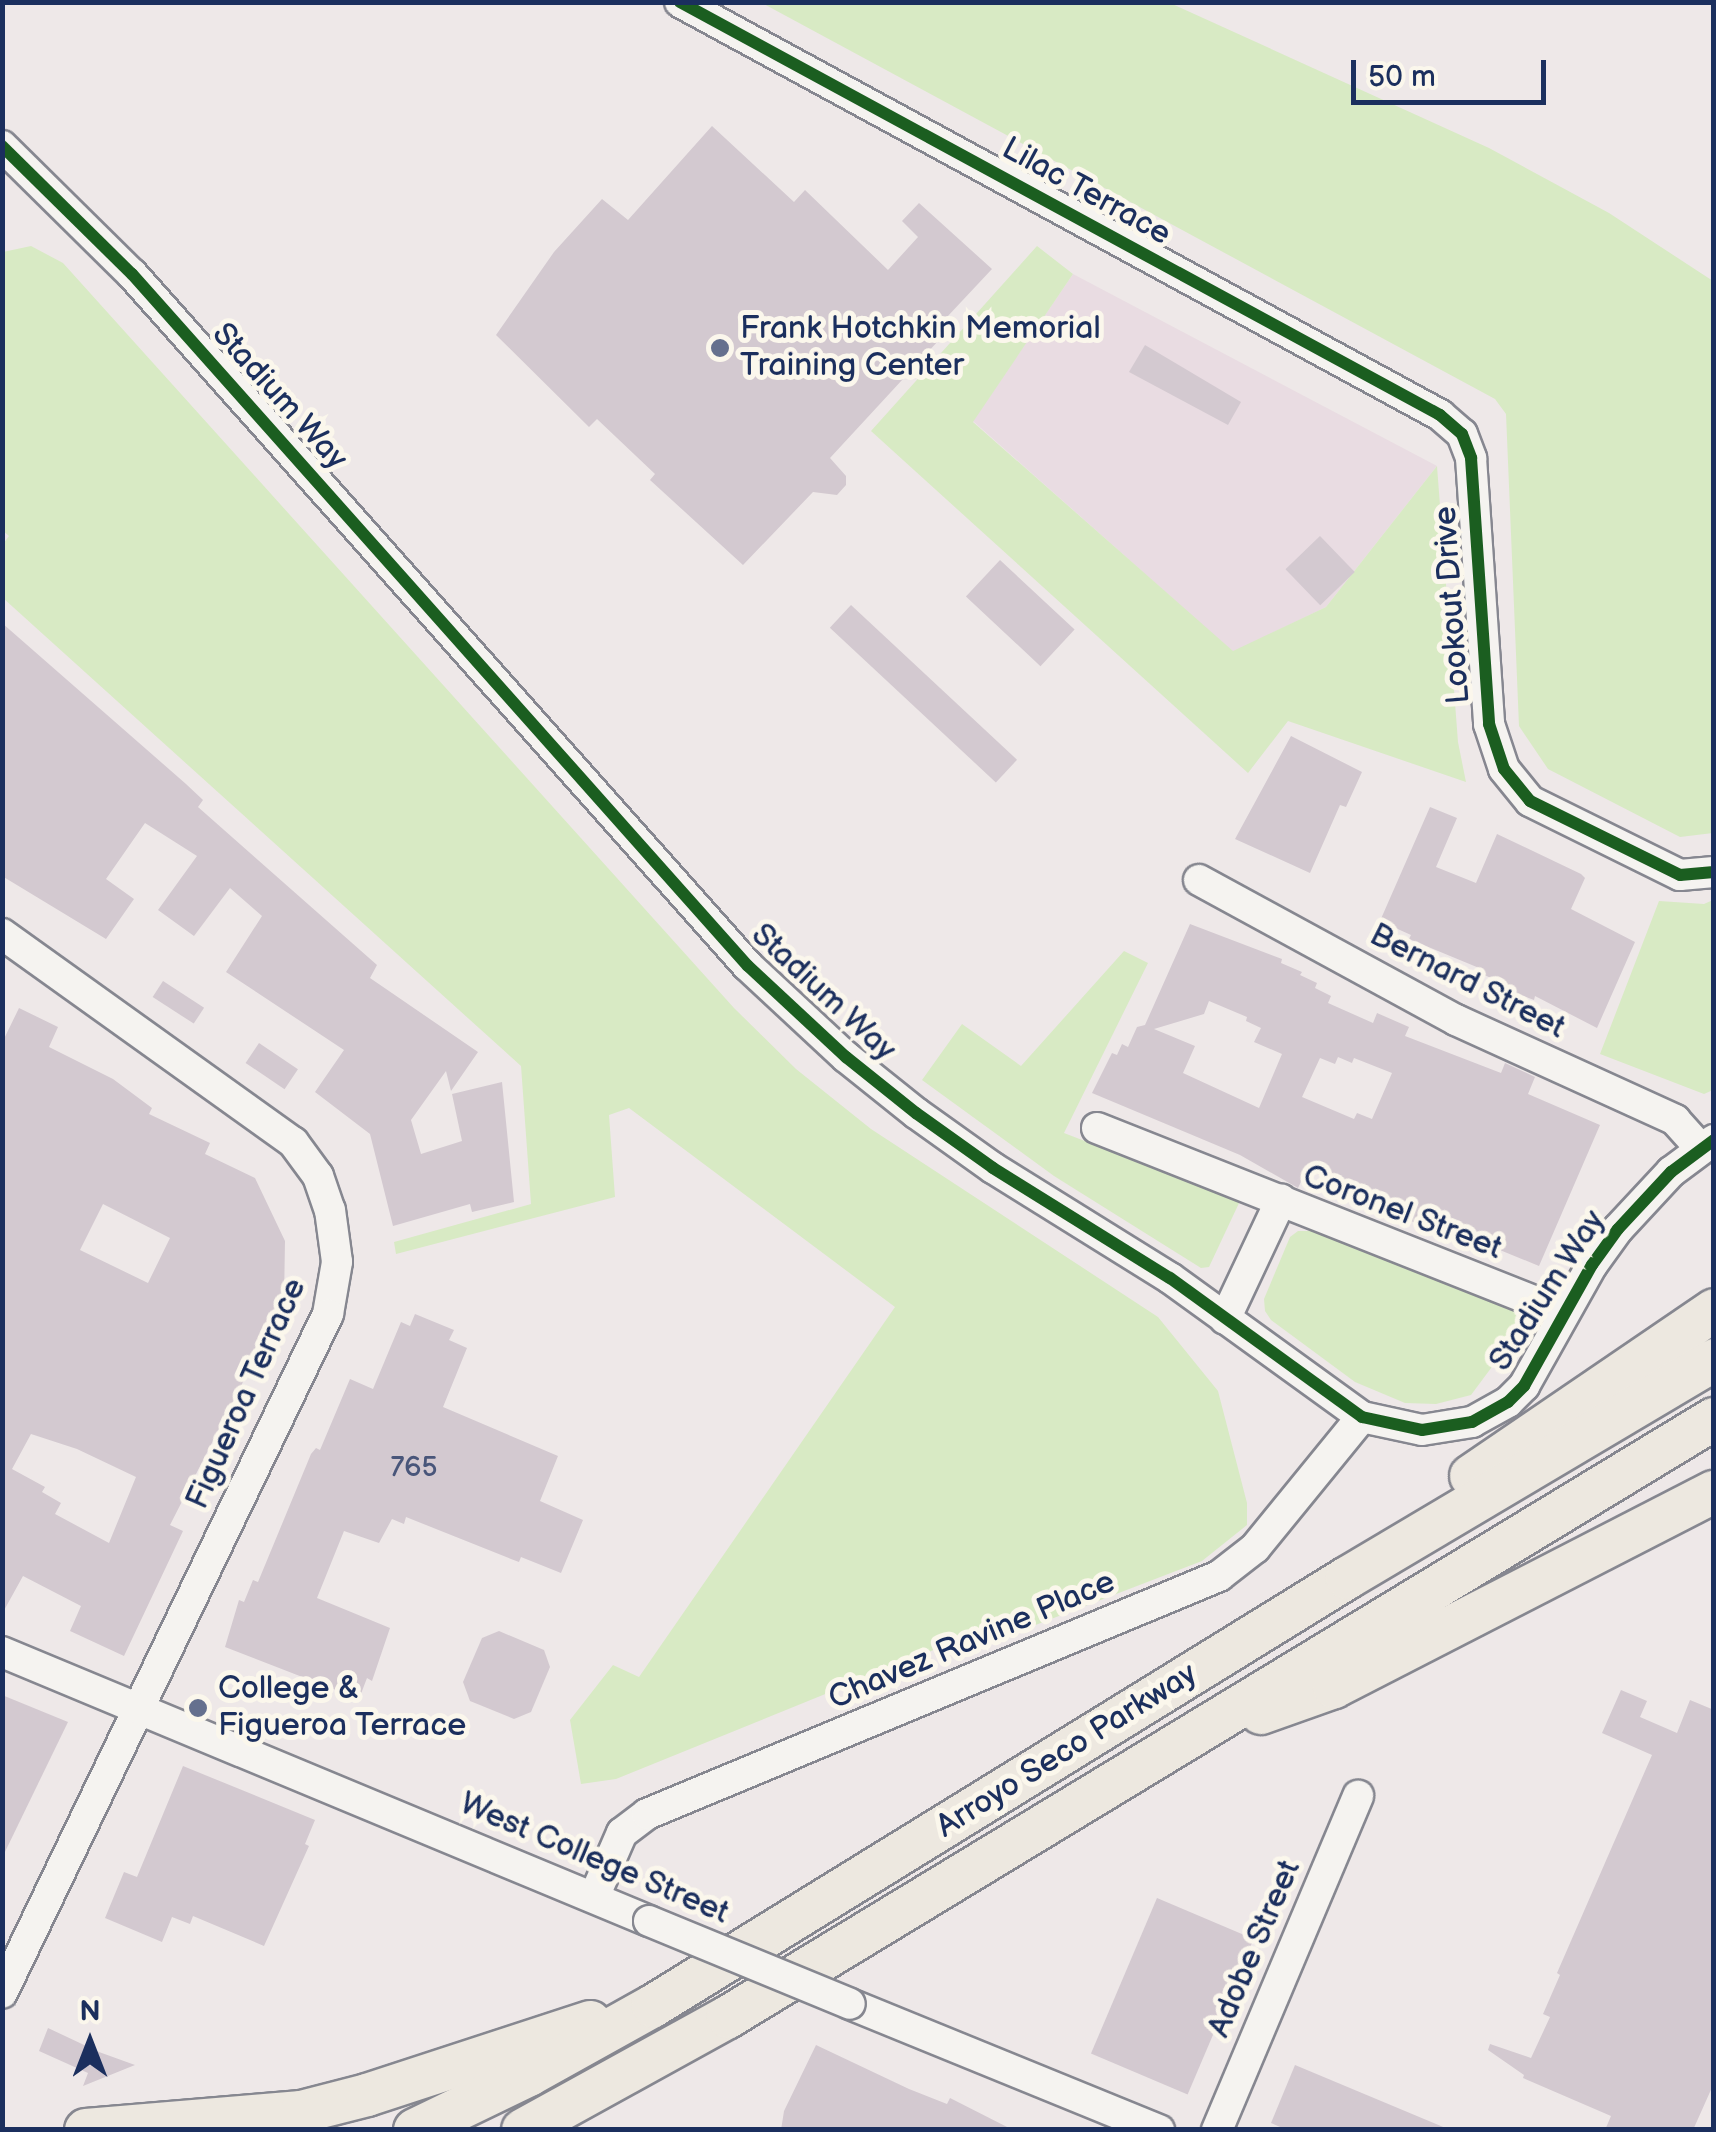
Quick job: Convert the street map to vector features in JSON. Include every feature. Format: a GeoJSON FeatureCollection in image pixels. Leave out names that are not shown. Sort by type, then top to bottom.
{"type":"FeatureCollection","features":[{"type":"Feature","properties":{"kind":"highway"},"geometry":{"type":"LineString","coordinates":[[1347,1578],[1487,1462],[1714,1310]]}},
{"type":"Feature","properties":{"kind":"highway","name":"Arroyo Seco Parkway"},"geometry":{"type":"LineString","coordinates":[[415,2130],[529,2074],[653,2006],[1347,1578],[1714,1360]]}},
{"type":"Feature","properties":{"kind":"highway","name":"Arroyo Seco Parkway"},"geometry":{"type":"LineString","coordinates":[[524,2130],[728,2017],[1714,1419]]}},
{"type":"Feature","properties":{"kind":"highway"},"geometry":{"type":"LineString","coordinates":[[1176,1742],[1334,1687],[1714,1492]]}},
{"type":"Feature","properties":{"kind":"highway"},"geometry":{"type":"LineString","coordinates":[[86,2130],[301,2112],[368,2095],[559,2029],[653,2006]]}},
{"type":"Feature","properties":{"kind":"street","name":"Lilac Terrace"},"geometry":{"type":"LineString","coordinates":[[680,2],[1426,408],[1462,434]]}},
{"type":"Feature","properties":{"kind":"street","name":"Stadium Way"},"geometry":{"type":"LineString","coordinates":[[2,146],[145,288],[748,966],[846,1057],[916,1113],[1225,1319],[1362,1417],[1422,1430],[1472,1422],[1508,1402],[1524,1386],[1592,1264],[1643,1198],[1707,1144]]}},
{"type":"Feature","properties":{"kind":"street","name":"Lookout Drive"},"geometry":{"type":"LineString","coordinates":[[1462,434],[1471,458],[1489,724],[1504,768],[1530,801],[1663,867],[1680,875],[1714,872]]}},
{"type":"Feature","properties":{"kind":"street","name":"Bernard Street"},"geometry":{"type":"LineString","coordinates":[[1199,880],[1456,1020],[1675,1120],[1707,1144]]}},
{"type":"Feature","properties":{"kind":"street","name":"Figueroa Terrace"},"geometry":{"type":"LineString","coordinates":[[2,934],[293,1142],[318,1176],[337,1244],[328,1314],[2,1992]]}},
{"type":"Feature","properties":{"kind":"street"},"geometry":{"type":"LineString","coordinates":[[1097,1128],[1280,1200]]}},
{"type":"Feature","properties":{"kind":"street","name":"Coronel Street"},"geometry":{"type":"LineString","coordinates":[[1225,1319],[1280,1200],[1564,1313]]}},
{"type":"Feature","properties":{"kind":"street","name":"Chavez Ravine Place"},"geometry":{"type":"LineString","coordinates":[[594,1897],[622,1833],[647,1814],[1220,1576],[1255,1548],[1362,1417]]}},
{"type":"Feature","properties":{"kind":"street","name":"West College Street"},"geometry":{"type":"LineString","coordinates":[[2,1652],[1159,2130]]}},
{"type":"Feature","properties":{"kind":"street","name":"Adobe Street"},"geometry":{"type":"LineString","coordinates":[[1217,2130],[1358,1796]]}},
{"type":"Feature","properties":{"kind":"shaded area"},"geometry":{"type":"Polygon","coordinates":[[[1073,274],[1437,466],[1326,607],[1233,652],[973,421],[1073,274]]]}},
{"type":"Feature","properties":{"kind":"green space"},"geometry":{"type":"Polygon","coordinates":[[[762,3],[1170,3],[1489,148],[1609,213],[1713,281],[1713,833],[1680,837],[1548,769],[1519,726],[1506,414],[1495,399],[762,3]]]}},
{"type":"Feature","properties":{"kind":"green space"},"geometry":{"type":"Polygon","coordinates":[[[31,246],[63,263],[734,1008],[796,1069],[871,1129],[1158,1317],[1218,1391],[1247,1503],[1247,1525],[1202,1561],[1007,1636],[1000,1623],[616,1779],[581,1784],[570,1720],[613,1665],[639,1677],[895,1307],[629,1108],[609,1115],[615,1197],[396,1254],[394,1242],[531,1204],[521,1066],[3,598],[3,544],[9,536],[2,530],[3,252],[31,246]]]}},
{"type":"Feature","properties":{"kind":"green space"},"geometry":{"type":"Polygon","coordinates":[[[1037,246],[1073,274],[973,422],[1233,651],[1326,607],[1437,466],[1458,742],[1466,782],[1288,721],[1248,773],[871,431],[1037,246]]]}},
{"type":"Feature","properties":{"kind":"green space"},"geometry":{"type":"Polygon","coordinates":[[[1713,900],[1713,1090],[1704,1094],[1600,1054],[1659,901],[1704,904],[1713,900]]]}},
{"type":"Feature","properties":{"kind":"green space"},"geometry":{"type":"Polygon","coordinates":[[[1124,951],[1148,963],[1064,1133],[1240,1201],[1209,1267],[1201,1268],[1054,1176],[922,1080],[962,1024],[1021,1066],[1124,951]]]}},
{"type":"Feature","properties":{"kind":"green space"},"geometry":{"type":"Polygon","coordinates":[[[1298,1231],[1311,1231],[1522,1308],[1503,1352],[1471,1395],[1436,1404],[1405,1403],[1355,1382],[1271,1320],[1264,1299],[1290,1237],[1298,1231]]]}},
{"type":"Feature","properties":{"kind":"building","name":"Frank Hotchkin Memorial Training Center"},"geometry":{"type":"Polygon","coordinates":[[[712,126],[794,202],[805,190],[888,270],[918,237],[902,221],[919,203],[992,269],[932,333],[939,340],[830,458],[846,476],[846,485],[837,495],[813,492],[743,565],[650,480],[655,474],[597,419],[589,427],[496,335],[554,252],[602,199],[628,220],[712,126]]]}},
{"type":"Feature","properties":{"kind":"building"},"geometry":{"type":"Polygon","coordinates":[[[1145,345],[1241,402],[1228,425],[1129,372],[1145,345]]]}},
{"type":"Feature","properties":{"kind":"building"},"geometry":{"type":"Polygon","coordinates":[[[1320,536],[1355,572],[1320,605],[1285,569],[1320,536]]]}},
{"type":"Feature","properties":{"kind":"building"},"geometry":{"type":"Polygon","coordinates":[[[1000,560],[1075,630],[1040,666],[966,597],[1000,560]]]}},
{"type":"Feature","properties":{"kind":"building"},"geometry":{"type":"Polygon","coordinates":[[[851,605],[1017,760],[996,782],[830,628],[851,605]]]}},
{"type":"Feature","properties":{"kind":"building"},"geometry":{"type":"Polygon","coordinates":[[[2,623],[186,784],[203,800],[198,807],[377,965],[370,978],[478,1052],[451,1091],[446,1071],[411,1120],[421,1154],[462,1141],[452,1094],[502,1082],[514,1202],[472,1212],[470,1204],[393,1226],[370,1134],[315,1092],[344,1050],[226,972],[262,916],[230,888],[194,936],[158,910],[197,856],[145,823],[106,879],[134,899],[106,939],[2,876],[2,623]]]}},
{"type":"Feature","properties":{"kind":"building"},"geometry":{"type":"Polygon","coordinates":[[[1291,736],[1362,772],[1346,807],[1340,805],[1310,873],[1235,839],[1291,736]]]}},
{"type":"Feature","properties":{"kind":"building"},"geometry":{"type":"Polygon","coordinates":[[[1430,807],[1457,818],[1436,867],[1476,883],[1497,834],[1581,874],[1585,878],[1571,909],[1635,942],[1597,1028],[1535,996],[1534,1000],[1505,989],[1507,985],[1482,974],[1484,970],[1409,939],[1411,935],[1380,921],[1430,807]]]}},
{"type":"Feature","properties":{"kind":"building"},"geometry":{"type":"Polygon","coordinates":[[[1190,924],[1282,959],[1281,963],[1302,972],[1300,975],[1317,983],[1315,988],[1331,996],[1328,1003],[1373,1023],[1377,1013],[1409,1027],[1405,1036],[1501,1073],[1505,1063],[1535,1077],[1528,1094],[1600,1125],[1539,1266],[1439,1225],[1435,1233],[1307,1169],[1298,1188],[1240,1155],[1092,1093],[1112,1053],[1117,1055],[1122,1044],[1128,1047],[1137,1027],[1145,1025],[1190,924]],[[1209,1001],[1204,1014],[1154,1029],[1195,1046],[1183,1073],[1259,1108],[1282,1054],[1254,1042],[1261,1028],[1246,1021],[1247,1017],[1209,1001]],[[1338,1057],[1335,1064],[1320,1058],[1302,1097],[1354,1119],[1357,1113],[1372,1119],[1392,1073],[1354,1058],[1352,1063],[1338,1057]]]}},
{"type":"Feature","properties":{"kind":"building"},"geometry":{"type":"Polygon","coordinates":[[[163,981],[204,1008],[194,1024],[153,997],[163,981]]]}},
{"type":"Feature","properties":{"kind":"building"},"geometry":{"type":"Polygon","coordinates":[[[19,1008],[58,1027],[49,1047],[113,1079],[152,1108],[149,1114],[210,1143],[205,1154],[255,1178],[285,1241],[284,1301],[279,1300],[263,1336],[266,1337],[170,1525],[183,1531],[124,1656],[70,1631],[81,1606],[23,1576],[2,1614],[2,1043],[19,1008]],[[103,1204],[80,1250],[148,1283],[170,1238],[103,1204]],[[31,1434],[12,1469],[45,1487],[42,1492],[61,1503],[55,1514],[109,1543],[136,1477],[77,1449],[31,1434]]]}},
{"type":"Feature","properties":{"kind":"building"},"geometry":{"type":"Polygon","coordinates":[[[259,1043],[298,1069],[285,1089],[246,1063],[259,1043]]]}},
{"type":"Feature","properties":{"kind":"building"},"geometry":{"type":"Polygon","coordinates":[[[415,1314],[454,1330],[449,1340],[467,1348],[443,1407],[558,1456],[540,1501],[583,1520],[561,1573],[521,1557],[519,1562],[406,1517],[404,1524],[392,1519],[379,1543],[344,1531],[317,1598],[390,1628],[372,1681],[367,1678],[359,1699],[225,1647],[239,1600],[244,1602],[253,1580],[258,1582],[311,1454],[316,1448],[320,1450],[350,1379],[373,1389],[401,1322],[410,1326],[415,1314]]]}},
{"type":"Feature","properties":{"kind":"building"},"geometry":{"type":"Polygon","coordinates":[[[499,1631],[544,1650],[550,1667],[531,1712],[514,1719],[470,1701],[463,1682],[482,1638],[499,1631]]]}},
{"type":"Feature","properties":{"kind":"building"},"geometry":{"type":"Polygon","coordinates":[[[1621,1690],[1647,1701],[1640,1717],[1677,1733],[1690,1700],[1714,1710],[1714,2083],[1693,2130],[1605,2130],[1611,2116],[1523,2078],[1488,2050],[1490,2044],[1531,2058],[1550,2017],[1543,2014],[1560,1975],[1557,1973],[1652,1755],[1602,1733],[1621,1690]]]}},
{"type":"Feature","properties":{"kind":"building"},"geometry":{"type":"Polygon","coordinates":[[[2,1695],[68,1722],[3,1856],[2,1856],[2,1695]]]}},
{"type":"Feature","properties":{"kind":"building"},"geometry":{"type":"Polygon","coordinates":[[[183,1766],[315,1820],[305,1844],[309,1846],[264,1946],[193,1916],[190,1924],[172,1917],[162,1942],[105,1918],[124,1872],[137,1877],[183,1766]]]}},
{"type":"Feature","properties":{"kind":"building"},"geometry":{"type":"Polygon","coordinates":[[[1157,1898],[1254,1939],[1188,2095],[1091,2054],[1157,1898]]]}},
{"type":"Feature","properties":{"kind":"building"},"geometry":{"type":"Polygon","coordinates":[[[48,2028],[135,2065],[83,2086],[88,2073],[39,2051],[48,2028]]]}},
{"type":"Feature","properties":{"kind":"building"},"geometry":{"type":"Polygon","coordinates":[[[816,2045],[909,2089],[947,2104],[950,2098],[1013,2130],[781,2130],[784,2111],[816,2045]]]}},
{"type":"Feature","properties":{"kind":"building"},"geometry":{"type":"Polygon","coordinates":[[[1295,2065],[1448,2130],[1287,2130],[1271,2123],[1295,2065]]]}},
{"type":"Feature","properties":{"kind":"cycle path"},"geometry":{"type":"LineString","coordinates":[[680,2],[1440,415],[1462,434],[1471,458],[1489,724],[1504,769],[1530,801],[1680,875],[1714,872]]}},
{"type":"Feature","properties":{"kind":"cycle path"},"geometry":{"type":"LineString","coordinates":[[2,146],[132,274],[748,966],[846,1057],[916,1113],[993,1168],[1170,1278],[1362,1417],[1422,1430],[1472,1422],[1508,1402],[1524,1386],[1592,1265],[1618,1229],[1671,1172],[1714,1140]]}},
{"type":"Feature","properties":{"kind":"place","name":"Frank Hotchkin Memorial Training Center"},"geometry":{"type":"Point","coordinates":[720,348]}},
{"type":"Feature","properties":{"kind":"place","name":"College & Figueroa Terrace"},"geometry":{"type":"Point","coordinates":[198,1708]}}]}
